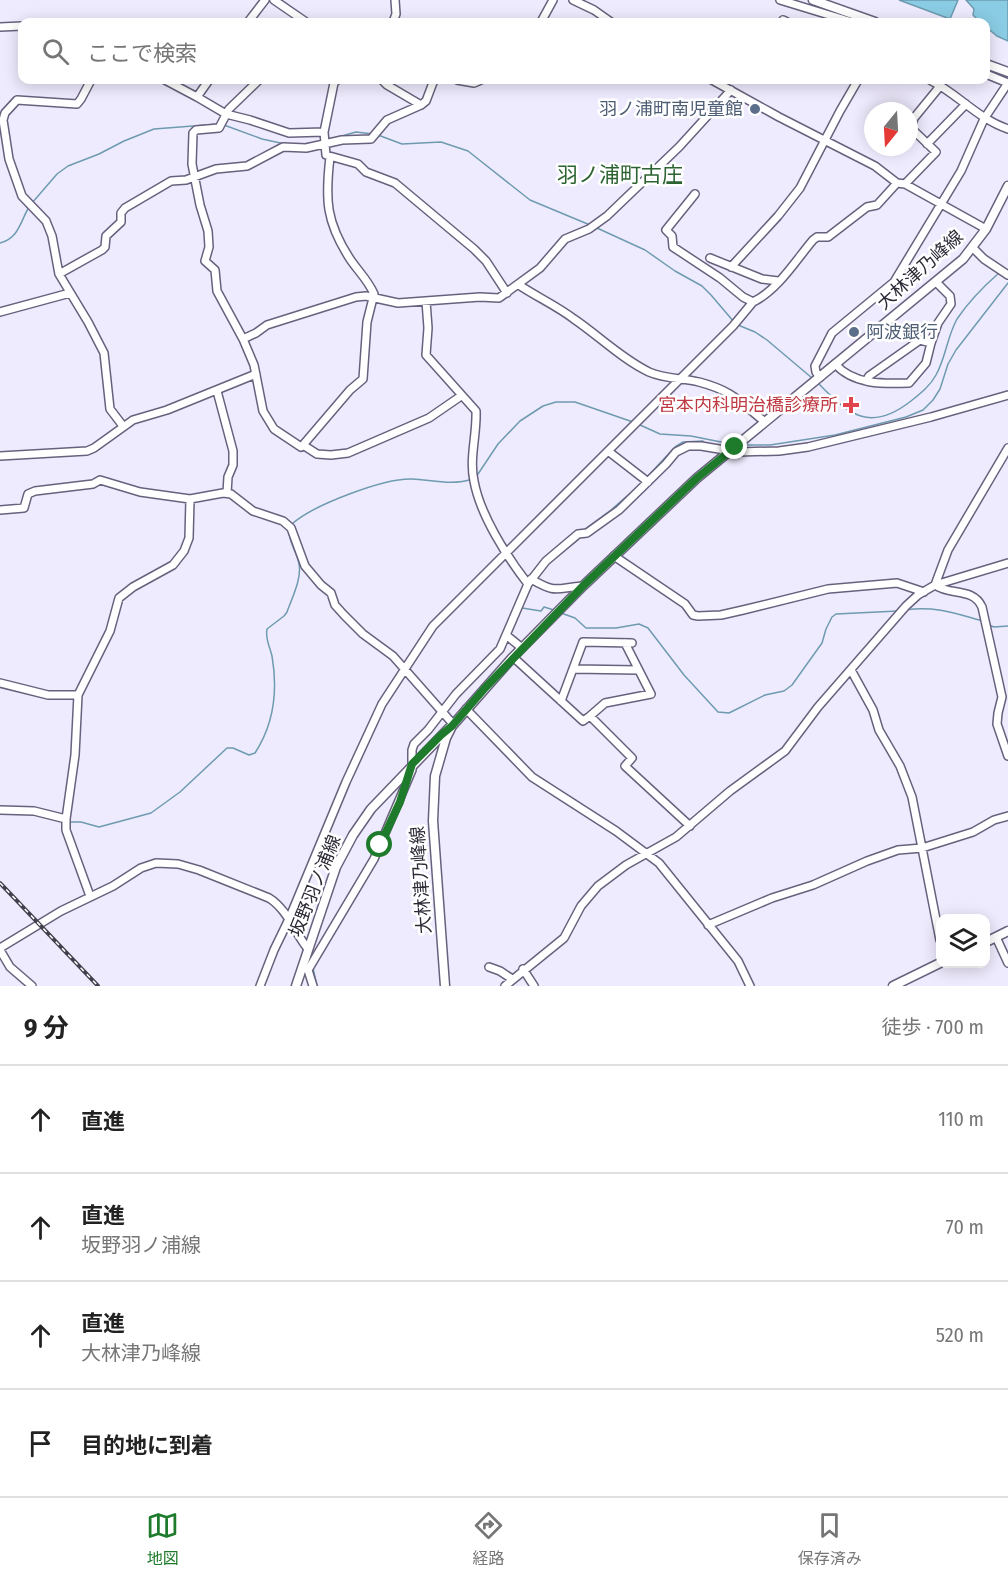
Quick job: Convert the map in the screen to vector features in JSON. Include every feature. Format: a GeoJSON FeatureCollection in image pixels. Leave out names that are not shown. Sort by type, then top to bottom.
{"type":"FeatureCollection","features":[{"type":"Feature","properties":{"kind":"main road"},"geometry":{"type":"LineString","coordinates":[[813,0],[864,18]]}},
{"type":"Feature","properties":{"kind":"main road"},"geometry":{"type":"LineString","coordinates":[[990,65],[1008,72]]}},
{"type":"Feature","properties":{"kind":"main road","name":"大林津乃峰線"},"geometry":{"type":"LineString","coordinates":[[445,986],[432,796],[440,757],[452,725],[513,657],[583,586],[697,478],[936,282],[973,248],[986,230],[1008,186]]}},
{"type":"Feature","properties":{"kind":"main road","name":"坂野羽ノ浦線"},"geometry":{"type":"LineString","coordinates":[[296,986],[305,968],[308,949],[336,867],[353,835],[370,809],[452,725]]}},
{"type":"Feature","properties":{"kind":"main road"},"geometry":{"type":"LineString","coordinates":[[990,940],[1008,931]]}},
{"type":"Feature","properties":{"kind":"main road"},"geometry":{"type":"LineString","coordinates":[[893,986],[936,965]]}},
{"type":"Feature","properties":{"kind":"street"},"geometry":{"type":"LineString","coordinates":[[252,18],[265,0]]}},
{"type":"Feature","properties":{"kind":"street"},"geometry":{"type":"LineString","coordinates":[[274,0],[300,18]]}},
{"type":"Feature","properties":{"kind":"street"},"geometry":{"type":"LineString","coordinates":[[394,18],[395,0]]}},
{"type":"Feature","properties":{"kind":"street"},"geometry":{"type":"LineString","coordinates":[[543,18],[553,0]]}},
{"type":"Feature","properties":{"kind":"street"},"geometry":{"type":"LineString","coordinates":[[573,0],[605,18]]}},
{"type":"Feature","properties":{"kind":"street"},"geometry":{"type":"LineString","coordinates":[[780,0],[839,18]]}},
{"type":"Feature","properties":{"kind":"street"},"geometry":{"type":"LineString","coordinates":[[0,27],[18,26]]}},
{"type":"Feature","properties":{"kind":"street"},"geometry":{"type":"LineString","coordinates":[[817,379],[815,366],[832,333],[894,282],[961,171],[984,119],[1008,83],[990,76]]}},
{"type":"Feature","properties":{"kind":"street"},"geometry":{"type":"LineString","coordinates":[[90,84],[77,104],[16,100],[3,116],[9,159],[22,196],[46,221],[52,236],[59,274],[104,353],[110,409],[123,426]]}},
{"type":"Feature","properties":{"kind":"street"},"geometry":{"type":"LineString","coordinates":[[172,84],[196,97],[223,121]]}},
{"type":"Feature","properties":{"kind":"street"},"geometry":{"type":"LineString","coordinates":[[196,97],[206,84]]}},
{"type":"Feature","properties":{"kind":"street"},"geometry":{"type":"LineString","coordinates":[[223,121],[229,109],[255,84]]}},
{"type":"Feature","properties":{"kind":"street"},"geometry":{"type":"LineString","coordinates":[[334,84],[324,132],[326,155],[358,164],[366,172],[395,183],[474,249],[486,261],[507,293]]}},
{"type":"Feature","properties":{"kind":"street"},"geometry":{"type":"LineString","coordinates":[[386,84],[421,105]]}},
{"type":"Feature","properties":{"kind":"street"},"geometry":{"type":"LineString","coordinates":[[59,274],[105,247],[104,239],[122,222],[121,213],[124,208],[171,182],[195,177],[216,169],[247,166],[283,147],[306,148],[342,140],[371,139],[387,120],[426,101],[432,84]]}},
{"type":"Feature","properties":{"kind":"street"},"geometry":{"type":"LineString","coordinates":[[720,84],[875,166],[901,184],[986,230]]}},
{"type":"Feature","properties":{"kind":"street"},"geometry":{"type":"LineString","coordinates":[[731,267],[778,216],[800,188],[856,84]]}},
{"type":"Feature","properties":{"kind":"street"},"geometry":{"type":"LineString","coordinates":[[937,84],[984,119],[1008,129]]}},
{"type":"Feature","properties":{"kind":"street"},"geometry":{"type":"LineString","coordinates":[[260,986],[345,782],[382,704],[434,626],[735,324],[753,302],[765,295],[813,240],[828,237],[867,207],[877,205],[936,152],[911,128],[911,125],[914,118],[941,86]]}},
{"type":"Feature","properties":{"kind":"street"},"geometry":{"type":"LineString","coordinates":[[243,339],[267,325],[356,297],[366,296],[399,303],[480,297],[499,298],[540,268],[565,239],[594,226],[673,153],[731,90]]}},
{"type":"Feature","properties":{"kind":"street"},"geometry":{"type":"LineString","coordinates":[[927,144],[966,104]]}},
{"type":"Feature","properties":{"kind":"street"},"geometry":{"type":"LineString","coordinates":[[324,132],[289,133],[250,120],[223,121],[193,133],[192,165],[208,231],[209,247],[205,261],[215,270],[217,291],[243,339],[256,374],[260,400],[267,418],[274,429],[301,447],[303,445],[317,454],[331,455],[348,453],[429,418],[461,396]]}},
{"type":"Feature","properties":{"kind":"street"},"geometry":{"type":"LineString","coordinates":[[303,445],[363,378],[367,322],[374,294],[351,261],[330,221],[327,183],[330,157]]}},
{"type":"Feature","properties":{"kind":"street"},"geometry":{"type":"LineString","coordinates":[[695,194],[666,230],[672,236],[673,247],[753,302]]}},
{"type":"Feature","properties":{"kind":"street"},"geometry":{"type":"LineString","coordinates":[[973,248],[1004,272]]}},
{"type":"Feature","properties":{"kind":"street"},"geometry":{"type":"LineString","coordinates":[[710,258],[762,279],[778,281]]}},
{"type":"Feature","properties":{"kind":"street"},"geometry":{"type":"LineString","coordinates":[[835,364],[849,375],[877,384],[909,383],[926,363],[938,323],[951,304],[950,296],[936,282]]}},
{"type":"Feature","properties":{"kind":"street"},"geometry":{"type":"LineString","coordinates":[[519,285],[574,318],[647,371],[718,388],[731,394],[765,422]]}},
{"type":"Feature","properties":{"kind":"street"},"geometry":{"type":"LineString","coordinates":[[0,312],[70,293]]}},
{"type":"Feature","properties":{"kind":"street"},"geometry":{"type":"LineString","coordinates":[[426,301],[428,328],[426,355],[476,411],[472,446],[474,478],[483,509],[507,553],[530,581],[549,590],[583,586]]}},
{"type":"Feature","properties":{"kind":"street"},"geometry":{"type":"LineString","coordinates":[[866,381],[869,376],[920,340],[932,343]]}},
{"type":"Feature","properties":{"kind":"street"},"geometry":{"type":"LineString","coordinates":[[0,456],[87,451],[133,420],[167,410],[256,374]]}},
{"type":"Feature","properties":{"kind":"street"},"geometry":{"type":"LineString","coordinates":[[217,391],[233,451],[233,465],[228,477],[227,493]]}},
{"type":"Feature","properties":{"kind":"street"},"geometry":{"type":"LineString","coordinates":[[313,986],[305,968],[374,859],[400,802],[412,764],[411,755],[414,744],[443,714],[468,681],[494,656],[530,581],[546,561],[619,510],[646,480],[681,448],[701,446],[779,451],[808,447],[932,417],[1008,394]]}},
{"type":"Feature","properties":{"kind":"street"},"geometry":{"type":"LineString","coordinates":[[935,585],[948,550],[1008,448]]}},
{"type":"Feature","properties":{"kind":"street"},"geometry":{"type":"LineString","coordinates":[[608,451],[646,480]]}},
{"type":"Feature","properties":{"kind":"street"},"geometry":{"type":"LineString","coordinates":[[0,510],[24,508],[28,494],[35,491],[93,484],[100,480],[140,492],[190,499],[231,494],[253,511],[283,521],[289,527],[305,566],[331,593],[335,605],[363,634],[393,656],[452,725]]}},
{"type":"Feature","properties":{"kind":"street"},"geometry":{"type":"LineString","coordinates":[[90,896],[66,821],[75,755],[78,695],[110,631],[119,598],[133,587],[173,565],[184,551],[189,538],[190,499]]}},
{"type":"Feature","properties":{"kind":"street"},"geometry":{"type":"LineString","coordinates":[[614,556],[685,604],[693,615],[698,616],[721,615],[828,589],[897,583],[924,592]]}},
{"type":"Feature","properties":{"kind":"street"},"geometry":{"type":"LineString","coordinates":[[505,986],[564,938],[581,906],[598,886],[626,865],[648,854],[690,826],[730,791],[785,751],[818,707],[906,606],[935,585],[1008,563]]}},
{"type":"Feature","properties":{"kind":"street"},"geometry":{"type":"LineString","coordinates":[[935,585],[940,589],[967,593],[980,602],[1002,697],[998,724],[1008,756]]}},
{"type":"Feature","properties":{"kind":"street"},"geometry":{"type":"LineString","coordinates":[[506,635],[522,648]]}},
{"type":"Feature","properties":{"kind":"street"},"geometry":{"type":"LineString","coordinates":[[513,657],[561,701],[583,721],[605,703],[651,694],[638,670],[629,643],[583,642],[561,701]]}},
{"type":"Feature","properties":{"kind":"street"},"geometry":{"type":"LineString","coordinates":[[573,669],[638,670]]}},
{"type":"Feature","properties":{"kind":"street"},"geometry":{"type":"LineString","coordinates":[[851,670],[873,710],[879,730],[900,766],[912,797],[936,920]]}},
{"type":"Feature","properties":{"kind":"street"},"geometry":{"type":"LineString","coordinates":[[0,682],[48,695],[78,695]]}},
{"type":"Feature","properties":{"kind":"street"},"geometry":{"type":"LineString","coordinates":[[466,709],[532,777],[659,863],[738,961],[750,986]]}},
{"type":"Feature","properties":{"kind":"street"},"geometry":{"type":"LineString","coordinates":[[590,716],[632,758],[626,766],[690,826]]}},
{"type":"Feature","properties":{"kind":"street"},"geometry":{"type":"LineString","coordinates":[[0,810],[34,811],[66,821]]}},
{"type":"Feature","properties":{"kind":"street"},"geometry":{"type":"LineString","coordinates":[[708,925],[772,898],[813,885],[867,861],[898,850],[922,848],[973,832],[994,820],[1008,816]]}},
{"type":"Feature","properties":{"kind":"street"},"geometry":{"type":"LineString","coordinates":[[32,986],[10,967],[0,949],[61,911],[113,886],[141,868],[167,862],[199,870],[269,898],[289,919],[308,949]]}},
{"type":"Feature","properties":{"kind":"street"},"geometry":{"type":"LineString","coordinates":[[996,937],[1008,963]]}},
{"type":"Feature","properties":{"kind":"street"},"geometry":{"type":"LineString","coordinates":[[489,967],[512,979]]}},
{"type":"Feature","properties":{"kind":"street"},"geometry":{"type":"LineString","coordinates":[[524,969],[534,986]]}},
{"type":"Feature","properties":{"kind":"water"},"geometry":{"type":"Polygon","coordinates":[[[899,0],[958,0],[950,18],[899,0]]]}},
{"type":"Feature","properties":{"kind":"water"},"geometry":{"type":"Polygon","coordinates":[[[966,0],[1008,0],[1008,41],[990,30],[990,18],[976,18],[973,15],[974,9],[966,0]]]}},
{"type":"Feature","properties":{"kind":"waterway"},"geometry":{"type":"LineString","coordinates":[[32,203],[57,174],[68,166],[124,141],[154,129],[219,124]]}},
{"type":"Feature","properties":{"kind":"waterway"},"geometry":{"type":"LineString","coordinates":[[224,125],[262,139],[285,144]]}},
{"type":"Feature","properties":{"kind":"waterway"},"geometry":{"type":"LineString","coordinates":[[331,139],[356,132],[373,134]]}},
{"type":"Feature","properties":{"kind":"waterway"},"geometry":{"type":"LineString","coordinates":[[378,135],[402,144],[441,142],[468,151],[530,200],[590,225]]}},
{"type":"Feature","properties":{"kind":"waterway"},"geometry":{"type":"LineString","coordinates":[[302,144],[312,143]]}},
{"type":"Feature","properties":{"kind":"waterway"},"geometry":{"type":"LineString","coordinates":[[0,243],[15,233],[29,207]]}},
{"type":"Feature","properties":{"kind":"waterway"},"geometry":{"type":"LineString","coordinates":[[597,228],[645,250],[702,286],[734,322]]}},
{"type":"Feature","properties":{"kind":"waterway"},"geometry":{"type":"LineString","coordinates":[[818,383],[840,404],[861,416],[872,418],[897,411],[931,383],[957,319],[977,294],[1000,272]]}},
{"type":"Feature","properties":{"kind":"waterway"},"geometry":{"type":"LineString","coordinates":[[742,445],[770,445],[835,435],[906,417],[923,410],[940,389],[948,364],[956,350],[1008,283]]}},
{"type":"Feature","properties":{"kind":"waterway"},"geometry":{"type":"LineString","coordinates":[[738,325],[767,340],[812,378]]}},
{"type":"Feature","properties":{"kind":"waterway"},"geometry":{"type":"LineString","coordinates":[[476,477],[498,444],[520,421],[543,406],[556,402],[575,402],[633,422]]}},
{"type":"Feature","properties":{"kind":"waterway"},"geometry":{"type":"LineString","coordinates":[[640,425],[660,434],[691,436],[731,444]]}},
{"type":"Feature","properties":{"kind":"waterway"},"geometry":{"type":"LineString","coordinates":[[647,477],[675,447],[683,442],[703,441]]}},
{"type":"Feature","properties":{"kind":"waterway"},"geometry":{"type":"LineString","coordinates":[[292,524],[332,501],[384,483],[412,479],[450,482],[472,479]]}},
{"type":"Feature","properties":{"kind":"waterway"},"geometry":{"type":"LineString","coordinates":[[585,529],[644,481]]}},
{"type":"Feature","properties":{"kind":"waterway"},"geometry":{"type":"LineString","coordinates":[[69,822],[81,822],[99,827],[151,813],[180,792],[227,748],[233,748],[249,755],[255,753],[267,731],[273,707],[275,682],[267,629],[287,612],[300,570],[289,531]]}},
{"type":"Feature","properties":{"kind":"waterway"},"geometry":{"type":"LineString","coordinates":[[548,564],[581,536]]}},
{"type":"Feature","properties":{"kind":"waterway"},"geometry":{"type":"LineString","coordinates":[[522,608],[541,611],[544,607],[554,610]]}},
{"type":"Feature","properties":{"kind":"waterway"},"geometry":{"type":"LineString","coordinates":[[905,610],[936,610],[983,621]]}},
{"type":"Feature","properties":{"kind":"waterway"},"geometry":{"type":"LineString","coordinates":[[561,613],[575,618],[586,628],[616,628],[639,624],[648,628],[684,675],[718,712],[729,713],[765,695],[784,691],[792,685],[822,643],[826,629],[836,614],[898,611]]}},
{"type":"Feature","properties":{"kind":"waterway"},"geometry":{"type":"LineString","coordinates":[[989,625],[1008,626]]}},
{"type":"Feature","properties":{"kind":"waterway"},"geometry":{"type":"LineString","coordinates":[[393,822],[412,777]]}},
{"type":"Feature","properties":{"kind":"waterway"},"geometry":{"type":"LineString","coordinates":[[323,951],[350,906]]}},
{"type":"Feature","properties":{"kind":"waterway"},"geometry":{"type":"LineString","coordinates":[[313,968],[317,986]]}},
{"type":"Feature","properties":{"kind":"railway"},"geometry":{"type":"LineString","coordinates":[[0,883],[98,986]]}},
{"type":"Feature","properties":{"kind":"place","name":"羽ノ浦町南児童館"},"geometry":{"type":"Point","coordinates":[755,109]}},
{"type":"Feature","properties":{"kind":"place","name":"阿波銀行"},"geometry":{"type":"Point","coordinates":[854,332]}},
{"type":"Feature","properties":{"kind":"place","name":"宮本内科明治橋診療所"},"geometry":{"type":"Point","coordinates":[851,405]}},
{"type":"Feature","properties":{"kind":"district","name":"羽ノ浦町古庄"},"geometry":{"type":"Point","coordinates":[620,175]}},
{"type":"Feature","properties":{"kind":"route"},"geometry":{"type":"LineString","coordinates":[[380,845],[400,802],[412,771],[412,764],[452,726],[513,657],[583,586],[697,478],[735,447]]}}]}
